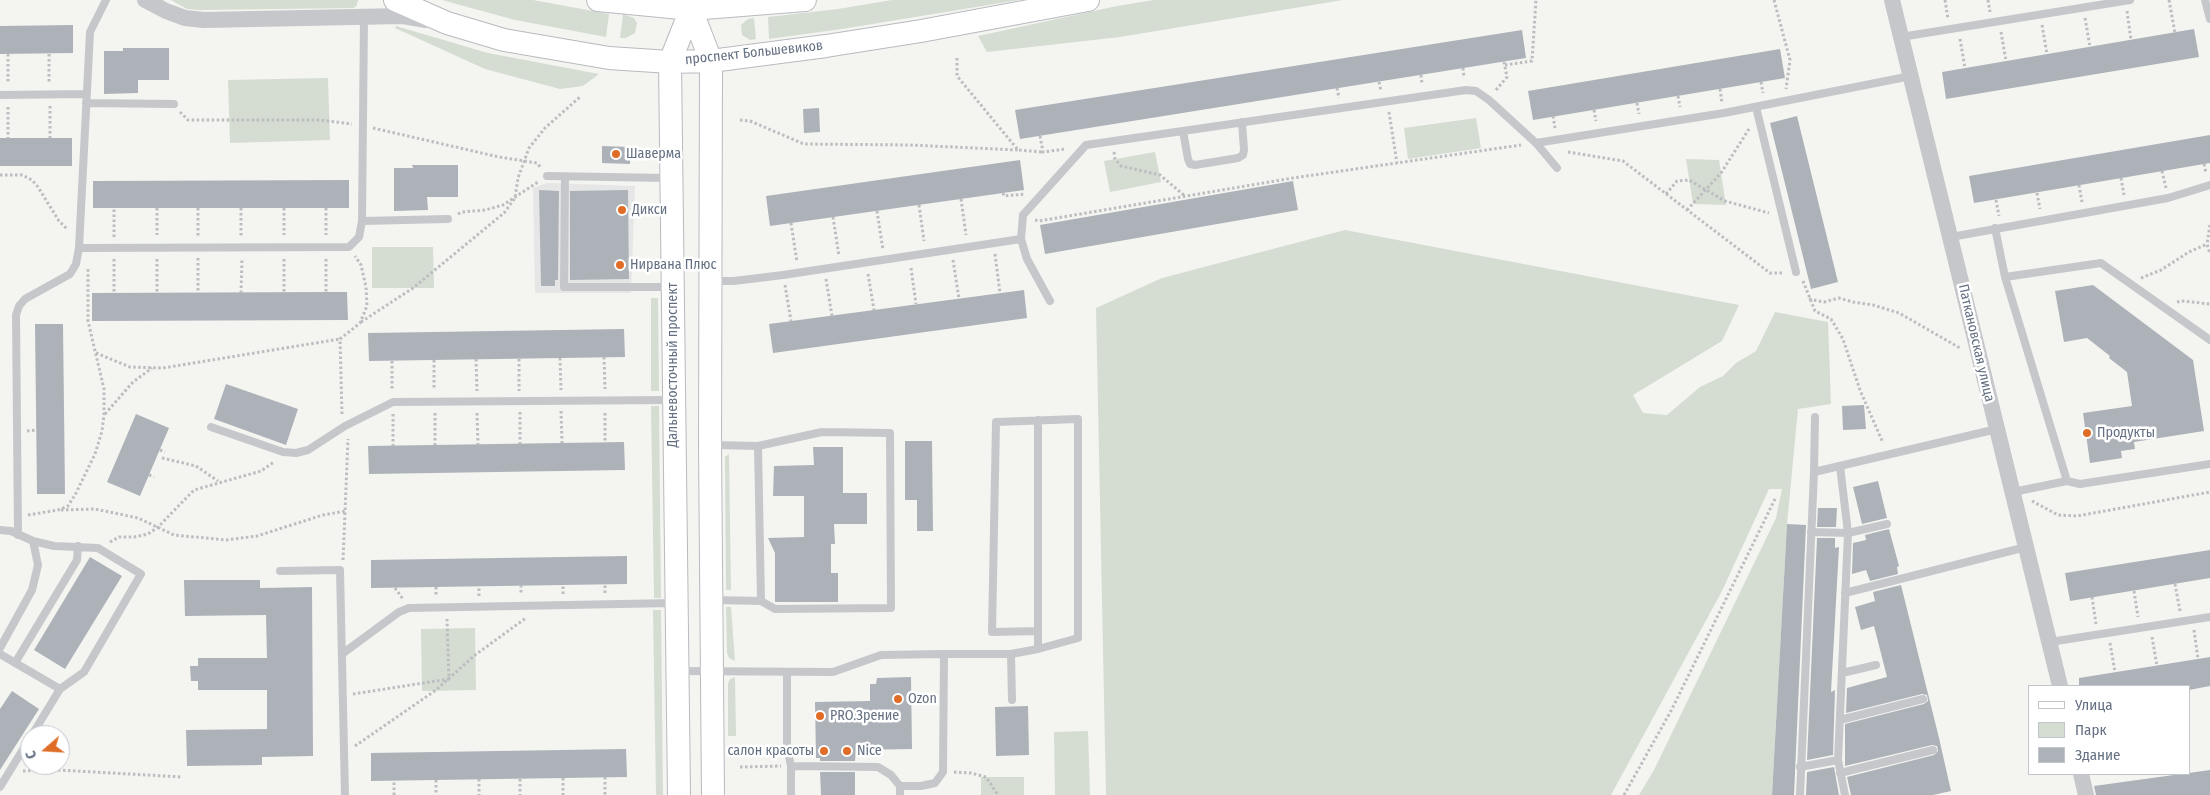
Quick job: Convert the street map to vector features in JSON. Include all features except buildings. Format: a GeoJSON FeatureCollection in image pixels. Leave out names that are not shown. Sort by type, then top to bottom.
{"type":"FeatureCollection","features":[{"type":"Feature","properties":{"kind":"street"},"geometry":{"type":"LineString","coordinates":[[145,0],[185,18],[204,20],[403,16],[447,23]]}},
{"type":"Feature","properties":{"kind":"street","name":"проспект Большевиков"},"geometry":{"type":"LineString","coordinates":[[395,0],[447,23],[504,40],[609,58],[670,62],[711,61],[921,31],[1088,0]]}},
{"type":"Feature","properties":{"kind":"street"},"geometry":{"type":"LineString","coordinates":[[598,0],[690,8],[805,0]]}},
{"type":"Feature","properties":{"kind":"street","name":"Паткановская улица"},"geometry":{"type":"LineString","coordinates":[[1892,0],[1997,429],[2020,495],[2026,547],[2060,685]]}},
{"type":"Feature","properties":{"kind":"street"},"geometry":{"type":"LineString","coordinates":[[690,8],[711,61],[710,445],[713,795]]}},
{"type":"Feature","properties":{"kind":"street","name":"Дальневосточный проспект"},"geometry":{"type":"LineString","coordinates":[[679,795],[670,62],[690,8]]}},
{"type":"Feature","properties":{"kind":"street"},"geometry":{"type":"LineString","coordinates":[[2081,775],[2086,795]]}},
{"type":"Feature","properties":{"kind":"lane"},"geometry":{"type":"LineString","coordinates":[[18,534],[16,315],[19,306],[26,299],[70,274],[76,264],[79,248],[90,32],[106,0]]}},
{"type":"Feature","properties":{"kind":"lane"},"geometry":{"type":"LineString","coordinates":[[1901,37],[2127,0]]}},
{"type":"Feature","properties":{"kind":"lane"},"geometry":{"type":"LineString","coordinates":[[2205,0],[2210,19]]}},
{"type":"Feature","properties":{"kind":"lane"},"geometry":{"type":"LineString","coordinates":[[79,248],[349,246],[359,237],[362,221],[364,18]]}},
{"type":"Feature","properties":{"kind":"lane"},"geometry":{"type":"LineString","coordinates":[[1536,143],[1757,111],[1784,102],[1911,76]]}},
{"type":"Feature","properties":{"kind":"lane"},"geometry":{"type":"LineString","coordinates":[[1050,301],[1028,260],[1021,239],[1023,215],[1086,145],[1466,90],[1476,92],[1488,100],[1536,143],[1556,168]]}},
{"type":"Feature","properties":{"kind":"lane"},"geometry":{"type":"LineString","coordinates":[[0,95],[86,94]]}},
{"type":"Feature","properties":{"kind":"lane"},"geometry":{"type":"LineString","coordinates":[[86,103],[174,104]]}},
{"type":"Feature","properties":{"kind":"lane"},"geometry":{"type":"LineString","coordinates":[[1757,111],[1796,272]]}},
{"type":"Feature","properties":{"kind":"lane"},"geometry":{"type":"LineString","coordinates":[[1183,131],[1188,160],[1190,164],[1195,165],[1238,158],[1243,155],[1242,122]]}},
{"type":"Feature","properties":{"kind":"lane"},"geometry":{"type":"LineString","coordinates":[[547,176],[671,178]]}},
{"type":"Feature","properties":{"kind":"lane"},"geometry":{"type":"LineString","coordinates":[[565,177],[564,287],[672,287]]}},
{"type":"Feature","properties":{"kind":"lane"},"geometry":{"type":"LineString","coordinates":[[1951,237],[1998,227],[2168,198],[2210,185]]}},
{"type":"Feature","properties":{"kind":"lane"},"geometry":{"type":"LineString","coordinates":[[362,221],[448,219]]}},
{"type":"Feature","properties":{"kind":"lane"},"geometry":{"type":"LineString","coordinates":[[1998,227],[2005,277],[2067,481]]}},
{"type":"Feature","properties":{"kind":"lane"},"geometry":{"type":"LineString","coordinates":[[711,281],[734,281],[783,275],[1021,239]]}},
{"type":"Feature","properties":{"kind":"lane"},"geometry":{"type":"LineString","coordinates":[[2005,277],[2101,263],[2210,340]]}},
{"type":"Feature","properties":{"kind":"lane"},"geometry":{"type":"LineString","coordinates":[[211,427],[283,452],[296,453],[308,450],[345,426],[392,402],[674,400]]}},
{"type":"Feature","properties":{"kind":"lane"},"geometry":{"type":"LineString","coordinates":[[1800,795],[1812,532],[1815,417]]}},
{"type":"Feature","properties":{"kind":"lane"},"geometry":{"type":"LineString","coordinates":[[677,671],[833,672],[881,655],[1011,654],[1078,638],[1078,419],[996,422],[992,632],[1038,631]]}},
{"type":"Feature","properties":{"kind":"lane"},"geometry":{"type":"LineString","coordinates":[[1038,420],[1038,649]]}},
{"type":"Feature","properties":{"kind":"lane"},"geometry":{"type":"LineString","coordinates":[[1814,472],[1997,429]]}},
{"type":"Feature","properties":{"kind":"lane"},"geometry":{"type":"LineString","coordinates":[[710,445],[758,446],[822,432],[890,433],[890,608],[775,609],[761,601],[712,600]]}},
{"type":"Feature","properties":{"kind":"lane"},"geometry":{"type":"LineString","coordinates":[[758,446],[761,601]]}},
{"type":"Feature","properties":{"kind":"lane"},"geometry":{"type":"LineString","coordinates":[[2020,495],[2067,481],[2080,484],[2210,464]]}},
{"type":"Feature","properties":{"kind":"lane"},"geometry":{"type":"LineString","coordinates":[[1840,466],[1848,533],[1838,760],[1845,795]]}},
{"type":"Feature","properties":{"kind":"lane"},"geometry":{"type":"LineString","coordinates":[[1812,532],[1848,533],[1887,524]]}},
{"type":"Feature","properties":{"kind":"lane"},"geometry":{"type":"LineString","coordinates":[[0,530],[54,546],[98,548],[141,574],[84,672],[60,689],[38,725]]}},
{"type":"Feature","properties":{"kind":"lane"},"geometry":{"type":"LineString","coordinates":[[0,648],[32,590],[38,565],[33,541]]}},
{"type":"Feature","properties":{"kind":"lane"},"geometry":{"type":"LineString","coordinates":[[15,663],[78,560],[78,546]]}},
{"type":"Feature","properties":{"kind":"lane"},"geometry":{"type":"LineString","coordinates":[[1846,593],[2026,547]]}},
{"type":"Feature","properties":{"kind":"lane"},"geometry":{"type":"LineString","coordinates":[[280,571],[340,570],[345,795]]}},
{"type":"Feature","properties":{"kind":"lane"},"geometry":{"type":"LineString","coordinates":[[342,654],[399,612],[409,608],[676,604]]}},
{"type":"Feature","properties":{"kind":"lane"},"geometry":{"type":"LineString","coordinates":[[2050,642],[2210,616]]}},
{"type":"Feature","properties":{"kind":"lane"},"geometry":{"type":"LineString","coordinates":[[0,654],[60,689]]}},
{"type":"Feature","properties":{"kind":"lane"},"geometry":{"type":"LineString","coordinates":[[900,786],[921,786],[935,783],[943,772],[944,654]]}},
{"type":"Feature","properties":{"kind":"lane"},"geometry":{"type":"LineString","coordinates":[[1011,654],[1012,700]]}},
{"type":"Feature","properties":{"kind":"lane"},"geometry":{"type":"LineString","coordinates":[[1842,674],[1876,665]]}},
{"type":"Feature","properties":{"kind":"lane"},"geometry":{"type":"LineString","coordinates":[[787,672],[787,748],[791,766],[791,795]]}},
{"type":"Feature","properties":{"kind":"lane"},"geometry":{"type":"LineString","coordinates":[[1840,720],[1923,698]]}},
{"type":"Feature","properties":{"kind":"lane"},"geometry":{"type":"LineString","coordinates":[[1840,773],[1933,750]]}},
{"type":"Feature","properties":{"kind":"lane"},"geometry":{"type":"LineString","coordinates":[[0,787],[20,754]]}},
{"type":"Feature","properties":{"kind":"lane"},"geometry":{"type":"LineString","coordinates":[[1800,767],[1838,760]]}},
{"type":"Feature","properties":{"kind":"lane"},"geometry":{"type":"LineString","coordinates":[[791,766],[878,767],[891,775],[900,786],[900,795]]}},
{"type":"Feature","properties":{"kind":"path"},"geometry":{"type":"LineString","coordinates":[[1488,100],[1506,77],[1505,64],[1532,61],[1536,0]]}},
{"type":"Feature","properties":{"kind":"path"},"geometry":{"type":"LineString","coordinates":[[1774,0],[1790,60],[1784,102]]}},
{"type":"Feature","properties":{"kind":"path"},"geometry":{"type":"LineString","coordinates":[[1945,0],[1965,68]]}},
{"type":"Feature","properties":{"kind":"path"},"geometry":{"type":"LineString","coordinates":[[2127,0],[2131,40]]}},
{"type":"Feature","properties":{"kind":"path"},"geometry":{"type":"LineString","coordinates":[[2169,0],[2175,32]]}},
{"type":"Feature","properties":{"kind":"path"},"geometry":{"type":"LineString","coordinates":[[2083,8],[2090,47]]}},
{"type":"Feature","properties":{"kind":"path"},"geometry":{"type":"LineString","coordinates":[[2040,14],[2047,54]]}},
{"type":"Feature","properties":{"kind":"path"},"geometry":{"type":"LineString","coordinates":[[1999,21],[2006,61]]}},
{"type":"Feature","properties":{"kind":"path"},"geometry":{"type":"LineString","coordinates":[[957,58],[957,76],[1018,150]]}},
{"type":"Feature","properties":{"kind":"path"},"geometry":{"type":"LineString","coordinates":[[96,353],[130,368],[189,366],[340,339],[360,323],[413,288],[504,213],[515,198],[518,178],[529,148],[545,128],[581,96]]}},
{"type":"Feature","properties":{"kind":"path"},"geometry":{"type":"LineString","coordinates":[[1387,101],[1397,163]]}},
{"type":"Feature","properties":{"kind":"path"},"geometry":{"type":"LineString","coordinates":[[1687,210],[1721,173],[1757,111]]}},
{"type":"Feature","properties":{"kind":"path"},"geometry":{"type":"LineString","coordinates":[[740,120],[750,121],[804,144],[910,145],[1043,152],[1086,145]]}},
{"type":"Feature","properties":{"kind":"path"},"geometry":{"type":"LineString","coordinates":[[1040,136],[1043,152]]}},
{"type":"Feature","properties":{"kind":"path"},"geometry":{"type":"LineString","coordinates":[[1112,142],[1115,159],[1121,166],[1160,175],[1186,196]]}},
{"type":"Feature","properties":{"kind":"path"},"geometry":{"type":"LineString","coordinates":[[1023,215],[1039,221],[1186,196],[1536,143],[1569,152],[1623,161],[1770,273],[1796,272],[1803,280],[1814,311],[1831,319],[1843,339],[1860,390],[1888,454]]}},
{"type":"Feature","properties":{"kind":"path"},"geometry":{"type":"LineString","coordinates":[[448,219],[462,212],[485,210],[503,205],[515,198],[547,176],[536,163]]}},
{"type":"Feature","properties":{"kind":"path"},"geometry":{"type":"LineString","coordinates":[[0,174],[22,175],[32,180],[38,186],[59,221],[67,230],[79,236]]}},
{"type":"Feature","properties":{"kind":"path"},"geometry":{"type":"LineString","coordinates":[[1666,194],[1677,181],[1689,180],[1725,201],[1782,216]]}},
{"type":"Feature","properties":{"kind":"path"},"geometry":{"type":"LineString","coordinates":[[2079,185],[2084,212]]}},
{"type":"Feature","properties":{"kind":"path"},"geometry":{"type":"LineString","coordinates":[[2037,192],[2042,220]]}},
{"type":"Feature","properties":{"kind":"path"},"geometry":{"type":"LineString","coordinates":[[1003,193],[1004,196],[1024,193],[1035,203]]}},
{"type":"Feature","properties":{"kind":"path"},"geometry":{"type":"LineString","coordinates":[[961,199],[968,247]]}},
{"type":"Feature","properties":{"kind":"path"},"geometry":{"type":"LineString","coordinates":[[1996,200],[1998,227]]}},
{"type":"Feature","properties":{"kind":"path"},"geometry":{"type":"LineString","coordinates":[[919,205],[926,254]]}},
{"type":"Feature","properties":{"kind":"path"},"geometry":{"type":"LineString","coordinates":[[241,208],[242,293]]}},
{"type":"Feature","properties":{"kind":"path"},"geometry":{"type":"LineString","coordinates":[[877,211],[884,260]]}},
{"type":"Feature","properties":{"kind":"path"},"geometry":{"type":"LineString","coordinates":[[833,217],[840,266]]}},
{"type":"Feature","properties":{"kind":"path"},"geometry":{"type":"LineString","coordinates":[[791,223],[798,272]]}},
{"type":"Feature","properties":{"kind":"path"},"geometry":{"type":"LineString","coordinates":[[2210,224],[2207,244],[2210,254]]}},
{"type":"Feature","properties":{"kind":"path"},"geometry":{"type":"LineString","coordinates":[[994,244],[1000,293]]}},
{"type":"Feature","properties":{"kind":"path"},"geometry":{"type":"LineString","coordinates":[[2129,282],[2161,270],[2189,252],[2207,244]]}},
{"type":"Feature","properties":{"kind":"path"},"geometry":{"type":"LineString","coordinates":[[349,246],[361,265],[366,286],[367,306],[360,323]]}},
{"type":"Feature","properties":{"kind":"path"},"geometry":{"type":"LineString","coordinates":[[58,510],[68,506],[75,496],[95,454],[104,415],[104,390],[88,321],[89,269],[79,248]]}},
{"type":"Feature","properties":{"kind":"path"},"geometry":{"type":"LineString","coordinates":[[952,250],[959,299]]}},
{"type":"Feature","properties":{"kind":"path"},"geometry":{"type":"LineString","coordinates":[[910,256],[916,304]]}},
{"type":"Feature","properties":{"kind":"path"},"geometry":{"type":"LineString","coordinates":[[867,262],[874,310]]}},
{"type":"Feature","properties":{"kind":"path"},"geometry":{"type":"LineString","coordinates":[[825,268],[832,316]]}},
{"type":"Feature","properties":{"kind":"path"},"geometry":{"type":"LineString","coordinates":[[783,275],[791,321]]}},
{"type":"Feature","properties":{"kind":"path"},"geometry":{"type":"LineString","coordinates":[[1809,298],[1824,302],[1839,298],[1873,304],[1899,313],[1930,329],[1981,362]]}},
{"type":"Feature","properties":{"kind":"path"},"geometry":{"type":"LineString","coordinates":[[2162,306],[2182,300],[2210,303]]}},
{"type":"Feature","properties":{"kind":"path"},"geometry":{"type":"LineString","coordinates":[[340,339],[342,420],[349,433],[344,552],[340,570]]}},
{"type":"Feature","properties":{"kind":"path"},"geometry":{"type":"LineString","coordinates":[[104,415],[133,382],[152,368]]}},
{"type":"Feature","properties":{"kind":"path"},"geometry":{"type":"LineString","coordinates":[[160,450],[165,452]]}},
{"type":"Feature","properties":{"kind":"path"},"geometry":{"type":"LineString","coordinates":[[98,548],[119,537],[134,538],[148,534],[158,527],[194,490],[261,471],[273,463],[283,452]]}},
{"type":"Feature","properties":{"kind":"path"},"geometry":{"type":"LineString","coordinates":[[162,458],[196,466],[219,482]]}},
{"type":"Feature","properties":{"kind":"path"},"geometry":{"type":"LineString","coordinates":[[149,475],[154,477]]}},
{"type":"Feature","properties":{"kind":"path"},"geometry":{"type":"LineString","coordinates":[[2020,495],[2058,515],[2077,516],[2210,492]]}},
{"type":"Feature","properties":{"kind":"path"},"geometry":{"type":"LineString","coordinates":[[1624,795],[1672,709],[1776,497]]}},
{"type":"Feature","properties":{"kind":"path"},"geometry":{"type":"LineString","coordinates":[[18,517],[58,510],[95,509],[138,518],[174,534],[226,540],[257,536],[323,515],[346,511]]}},
{"type":"Feature","properties":{"kind":"path"},"geometry":{"type":"LineString","coordinates":[[2175,584],[2181,621]]}},
{"type":"Feature","properties":{"kind":"path"},"geometry":{"type":"LineString","coordinates":[[2134,591],[2140,628]]}},
{"type":"Feature","properties":{"kind":"path"},"geometry":{"type":"LineString","coordinates":[[2092,597],[2098,635]]}},
{"type":"Feature","properties":{"kind":"path"},"geometry":{"type":"LineString","coordinates":[[344,753],[436,690],[475,655],[543,606]]}},
{"type":"Feature","properties":{"kind":"path"},"geometry":{"type":"LineString","coordinates":[[447,607],[449,679]]}},
{"type":"Feature","properties":{"kind":"path"},"geometry":{"type":"LineString","coordinates":[[2192,619],[2198,659]]}},
{"type":"Feature","properties":{"kind":"path"},"geometry":{"type":"LineString","coordinates":[[2150,626],[2157,666]]}},
{"type":"Feature","properties":{"kind":"path"},"geometry":{"type":"LineString","coordinates":[[2108,633],[2115,672]]}},
{"type":"Feature","properties":{"kind":"path"},"geometry":{"type":"LineString","coordinates":[[343,696],[449,679]]}},
{"type":"Feature","properties":{"kind":"path"},"geometry":{"type":"LineString","coordinates":[[740,767],[791,766]]}},
{"type":"Feature","properties":{"kind":"path"},"geometry":{"type":"LineString","coordinates":[[10,771],[58,770],[182,777]]}},
{"type":"Feature","properties":{"kind":"path"},"geometry":{"type":"LineString","coordinates":[[943,772],[970,772],[986,777],[998,795]]}},
{"type":"Feature","properties":{"kind":"path"},"geometry":{"type":"LineString","coordinates":[[605,777],[605,795]]}},
{"type":"Feature","properties":{"kind":"path"},"geometry":{"type":"LineString","coordinates":[[563,778],[563,795]]}},
{"type":"Feature","properties":{"kind":"path"},"geometry":{"type":"LineString","coordinates":[[479,779],[479,795]]}},
{"type":"Feature","properties":{"kind":"path"},"geometry":{"type":"LineString","coordinates":[[520,779],[520,795]]}},
{"type":"Feature","properties":{"kind":"path"},"geometry":{"type":"LineString","coordinates":[[436,780],[436,795]]}},
{"type":"Feature","properties":{"kind":"path"},"geometry":{"type":"LineString","coordinates":[[394,781],[394,795]]}},
{"type":"Feature","properties":{"kind":"shaded area"},"geometry":{"type":"Polygon","coordinates":[[[547,183],[635,186],[631,293],[535,293],[533,188],[547,183]]]}},
{"type":"Feature","properties":{"kind":"green space"},"geometry":{"type":"Polygon","coordinates":[[[171,0],[358,0],[354,8],[200,10],[187,9],[171,0]]]}},
{"type":"Feature","properties":{"kind":"green space"},"geometry":{"type":"Polygon","coordinates":[[[442,0],[533,0],[609,14],[606,37],[515,20],[442,0]]]}},
{"type":"Feature","properties":{"kind":"green space"},"geometry":{"type":"Polygon","coordinates":[[[892,0],[1019,0],[769,39],[768,17],[838,9],[892,0]]]}},
{"type":"Feature","properties":{"kind":"green space"},"geometry":{"type":"Polygon","coordinates":[[[1154,0],[1343,0],[1120,37],[987,52],[978,36],[1117,6],[1154,0]]]}},
{"type":"Feature","properties":{"kind":"green space"},"geometry":{"type":"Polygon","coordinates":[[[623,14],[634,18],[637,23],[635,33],[626,38],[620,38],[623,14]]]}},
{"type":"Feature","properties":{"kind":"green space"},"geometry":{"type":"Polygon","coordinates":[[[754,18],[756,39],[750,40],[742,35],[741,25],[748,19],[754,18]]]}},
{"type":"Feature","properties":{"kind":"green space"},"geometry":{"type":"Polygon","coordinates":[[[396,26],[488,53],[599,74],[583,86],[560,89],[485,69],[395,28],[396,26]]]}},
{"type":"Feature","properties":{"kind":"green space"},"geometry":{"type":"Polygon","coordinates":[[[328,78],[330,140],[230,143],[228,80],[328,78]]]}},
{"type":"Feature","properties":{"kind":"green space"},"geometry":{"type":"Polygon","coordinates":[[[1476,118],[1481,148],[1408,159],[1404,128],[1476,118]]]}},
{"type":"Feature","properties":{"kind":"green space"},"geometry":{"type":"Polygon","coordinates":[[[1155,152],[1161,182],[1110,192],[1104,161],[1155,152]]]}},
{"type":"Feature","properties":{"kind":"green space"},"geometry":{"type":"Polygon","coordinates":[[[1686,159],[1719,160],[1726,205],[1693,204],[1686,159]]]}},
{"type":"Feature","properties":{"kind":"green space"},"geometry":{"type":"Polygon","coordinates":[[[1345,230],[1739,305],[1722,341],[1633,395],[1643,413],[1667,415],[1700,387],[1723,376],[1736,363],[1756,351],[1775,312],[1828,322],[1831,404],[1798,409],[1787,524],[1772,795],[1639,795],[1654,770],[1776,518],[1782,489],[1769,489],[1722,591],[1611,795],[1106,795],[1096,308],[1162,278],[1345,230]]]}},
{"type":"Feature","properties":{"kind":"green space"},"geometry":{"type":"Polygon","coordinates":[[[372,247],[433,247],[434,288],[372,288],[372,247]]]}},
{"type":"Feature","properties":{"kind":"green space"},"geometry":{"type":"Polygon","coordinates":[[[651,298],[658,298],[659,391],[651,391],[651,298]]]}},
{"type":"Feature","properties":{"kind":"green space"},"geometry":{"type":"Polygon","coordinates":[[[651,406],[659,406],[661,598],[654,598],[651,406]]]}},
{"type":"Feature","properties":{"kind":"green space"},"geometry":{"type":"Polygon","coordinates":[[[729,454],[731,590],[726,590],[725,457],[729,454]]]}},
{"type":"Feature","properties":{"kind":"green space"},"geometry":{"type":"Polygon","coordinates":[[[726,607],[731,607],[735,661],[729,658],[727,653],[726,607]]]}},
{"type":"Feature","properties":{"kind":"green space"},"geometry":{"type":"Polygon","coordinates":[[[653,610],[661,610],[663,795],[656,795],[653,610]]]}},
{"type":"Feature","properties":{"kind":"green space"},"geometry":{"type":"Polygon","coordinates":[[[475,628],[476,690],[422,691],[421,629],[475,628]]]}},
{"type":"Feature","properties":{"kind":"green space"},"geometry":{"type":"Polygon","coordinates":[[[735,677],[736,736],[728,736],[728,683],[730,679],[735,677]]]}},
{"type":"Feature","properties":{"kind":"green space"},"geometry":{"type":"Polygon","coordinates":[[[1088,731],[1090,795],[1055,795],[1054,732],[1088,731]]]}},
{"type":"Feature","properties":{"kind":"green space"},"geometry":{"type":"Polygon","coordinates":[[[981,777],[1024,777],[1024,795],[981,795],[981,777]]]}},
{"type":"Feature","properties":{"kind":"place","name":"Шаверма"},"geometry":{"type":"Point","coordinates":[616,154]}},
{"type":"Feature","properties":{"kind":"place","name":"Дикси"},"geometry":{"type":"Point","coordinates":[622,210]}},
{"type":"Feature","properties":{"kind":"place","name":"Нирвана Плюс"},"geometry":{"type":"Point","coordinates":[620,265]}},
{"type":"Feature","properties":{"kind":"place","name":"Продукты"},"geometry":{"type":"Point","coordinates":[2087,433]}},
{"type":"Feature","properties":{"kind":"place","name":"Ozon"},"geometry":{"type":"Point","coordinates":[898,699]}},
{"type":"Feature","properties":{"kind":"place","name":"PRO.Зрение"},"geometry":{"type":"Point","coordinates":[820,716]}},
{"type":"Feature","properties":{"kind":"place","name":"салон красоты"},"geometry":{"type":"Point","coordinates":[824,751]}},
{"type":"Feature","properties":{"kind":"place","name":"Nice"},"geometry":{"type":"Point","coordinates":[847,751]}}]}
